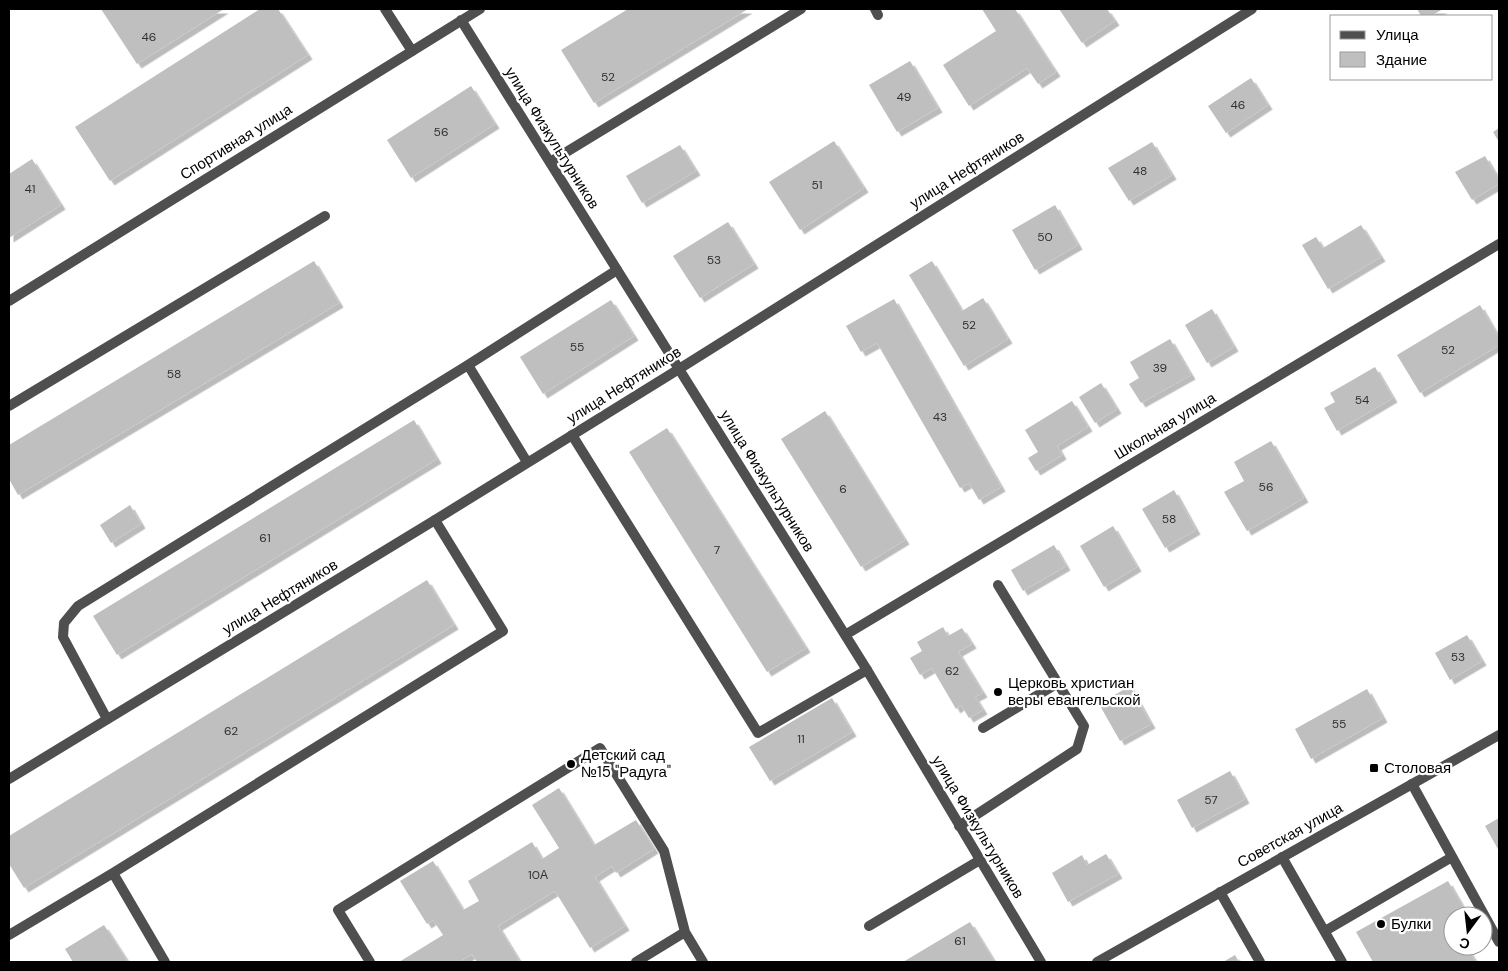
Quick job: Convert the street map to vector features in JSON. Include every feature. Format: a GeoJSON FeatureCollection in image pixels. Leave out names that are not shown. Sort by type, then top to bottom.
{"type":"FeatureCollection","features":[{"type":"Feature","properties":{"kind":"street"},"geometry":{"type":"LineString","coordinates":[[385,9],[412,51]]}},
{"type":"Feature","properties":{"kind":"street","name":"Спортивная улица"},"geometry":{"type":"LineString","coordinates":[[9,301],[480,9]]}},
{"type":"Feature","properties":{"kind":"street"},"geometry":{"type":"LineString","coordinates":[[550,162],[801,9]]}},
{"type":"Feature","properties":{"kind":"street","name":"улица Нефтяников"},"geometry":{"type":"LineString","coordinates":[[9,779],[679,369],[1252,9]]}},
{"type":"Feature","properties":{"kind":"street","name":"улица Физкультурников"},"geometry":{"type":"LineString","coordinates":[[461,20],[846,635],[1041,962]]}},
{"type":"Feature","properties":{"kind":"street"},"geometry":{"type":"LineString","coordinates":[[9,406],[325,216]]}},
{"type":"Feature","properties":{"kind":"street","name":"Школьная улица"},"geometry":{"type":"LineString","coordinates":[[846,635],[1499,244]]}},
{"type":"Feature","properties":{"kind":"street"},"geometry":{"type":"LineString","coordinates":[[107,719],[63,637],[64,623],[78,606],[468,365],[617,270]]}},
{"type":"Feature","properties":{"kind":"street"},"geometry":{"type":"LineString","coordinates":[[468,365],[528,462]]}},
{"type":"Feature","properties":{"kind":"street"},"geometry":{"type":"LineString","coordinates":[[572,434],[758,733],[867,670]]}},
{"type":"Feature","properties":{"kind":"street"},"geometry":{"type":"LineString","coordinates":[[9,935],[113,873],[502,631],[435,520]]}},
{"type":"Feature","properties":{"kind":"street"},"geometry":{"type":"LineString","coordinates":[[959,826],[1077,749],[1084,726],[998,585]]}},
{"type":"Feature","properties":{"kind":"street"},"geometry":{"type":"LineString","coordinates":[[983,728],[1058,683]]}},
{"type":"Feature","properties":{"kind":"street","name":"Советская улица"},"geometry":{"type":"LineString","coordinates":[[1097,962],[1499,735]]}},
{"type":"Feature","properties":{"kind":"street"},"geometry":{"type":"LineString","coordinates":[[370,962],[338,910],[600,748],[664,851],[684,932],[703,962]]}},
{"type":"Feature","properties":{"kind":"street"},"geometry":{"type":"LineString","coordinates":[[1412,784],[1499,942]]}},
{"type":"Feature","properties":{"kind":"street"},"geometry":{"type":"LineString","coordinates":[[1325,931],[1452,857]]}},
{"type":"Feature","properties":{"kind":"street"},"geometry":{"type":"LineString","coordinates":[[1282,858],[1342,962]]}},
{"type":"Feature","properties":{"kind":"street"},"geometry":{"type":"LineString","coordinates":[[869,926],[980,860]]}},
{"type":"Feature","properties":{"kind":"street"},"geometry":{"type":"LineString","coordinates":[[113,873],[166,962]]}},
{"type":"Feature","properties":{"kind":"street"},"geometry":{"type":"LineString","coordinates":[[1220,892],[1260,962]]}},
{"type":"Feature","properties":{"kind":"street"},"geometry":{"type":"LineString","coordinates":[[636,962],[684,932]]}},
{"type":"Feature","properties":{"kind":"building"},"geometry":{"type":"Polygon","coordinates":[[[101,9],[224,9],[137,64],[101,9]]]}},
{"type":"Feature","properties":{"kind":"building"},"geometry":{"type":"Polygon","coordinates":[[[260,9],[278,9],[308,55],[110,181],[75,127],[260,9]]]}},
{"type":"Feature","properties":{"kind":"building"},"geometry":{"type":"Polygon","coordinates":[[[628,9],[748,9],[594,103],[561,50],[628,9]]]}},
{"type":"Feature","properties":{"kind":"building"},"geometry":{"type":"Polygon","coordinates":[[[982,9],[1015,9],[1056,72],[1038,84],[1027,68],[969,106],[943,65],[996,31],[982,9]]]}},
{"type":"Feature","properties":{"kind":"building"},"geometry":{"type":"Polygon","coordinates":[[[1059,9],[1107,9],[1115,21],[1082,43],[1059,9]]]}},
{"type":"Feature","properties":{"kind":"building"},"geometry":{"type":"Polygon","coordinates":[[[1417,9],[1443,9],[1433,15],[1420,15],[1417,9]]]}},
{"type":"Feature","properties":{"kind":"building"},"geometry":{"type":"Polygon","coordinates":[[[910,61],[938,108],[897,132],[869,85],[910,61]]]}},
{"type":"Feature","properties":{"kind":"building"},"geometry":{"type":"Polygon","coordinates":[[[1251,78],[1268,105],[1226,133],[1208,106],[1251,78]]]}},
{"type":"Feature","properties":{"kind":"building"},"geometry":{"type":"Polygon","coordinates":[[[471,86],[495,124],[411,178],[387,140],[471,86]]]}},
{"type":"Feature","properties":{"kind":"building"},"geometry":{"type":"Polygon","coordinates":[[[1499,128],[1499,142],[1493,132],[1499,128]]]}},
{"type":"Feature","properties":{"kind":"building"},"geometry":{"type":"Polygon","coordinates":[[[834,141],[864,188],[800,230],[769,182],[834,141]]]}},
{"type":"Feature","properties":{"kind":"building"},"geometry":{"type":"Polygon","coordinates":[[[1152,142],[1172,175],[1129,201],[1108,168],[1152,142]]]}},
{"type":"Feature","properties":{"kind":"building"},"geometry":{"type":"Polygon","coordinates":[[[680,145],[696,171],[642,203],[626,176],[680,145]]]}},
{"type":"Feature","properties":{"kind":"building"},"geometry":{"type":"Polygon","coordinates":[[[1485,156],[1499,180],[1499,184],[1472,200],[1455,172],[1485,156]]]}},
{"type":"Feature","properties":{"kind":"building"},"geometry":{"type":"Polygon","coordinates":[[[32,159],[61,205],[9,238],[9,174],[32,159]]]}},
{"type":"Feature","properties":{"kind":"building"},"geometry":{"type":"Polygon","coordinates":[[[1055,205],[1078,245],[1035,270],[1012,230],[1055,205]]]}},
{"type":"Feature","properties":{"kind":"building"},"geometry":{"type":"Polygon","coordinates":[[[728,222],[754,264],[700,298],[673,256],[728,222]]]}},
{"type":"Feature","properties":{"kind":"building"},"geometry":{"type":"Polygon","coordinates":[[[1361,225],[1381,257],[1328,289],[1302,245],[1316,237],[1323,248],[1361,225]]]}},
{"type":"Feature","properties":{"kind":"building"},"geometry":{"type":"Polygon","coordinates":[[[314,261],[339,303],[18,495],[9,479],[9,445],[314,261]]]}},
{"type":"Feature","properties":{"kind":"building"},"geometry":{"type":"Polygon","coordinates":[[[932,261],[962,311],[983,298],[1008,339],[964,366],[909,275],[932,261]]]}},
{"type":"Feature","properties":{"kind":"building"},"geometry":{"type":"Polygon","coordinates":[[[894,299],[1001,487],[979,500],[969,483],[960,488],[877,343],[861,352],[846,326],[894,299]]]}},
{"type":"Feature","properties":{"kind":"building"},"geometry":{"type":"Polygon","coordinates":[[[611,300],[634,336],[543,394],[520,357],[611,300]]]}},
{"type":"Feature","properties":{"kind":"building"},"geometry":{"type":"Polygon","coordinates":[[[1480,305],[1499,338],[1499,345],[1420,393],[1397,355],[1480,305]]]}},
{"type":"Feature","properties":{"kind":"building"},"geometry":{"type":"Polygon","coordinates":[[[1212,309],[1234,347],[1207,363],[1185,325],[1212,309]]]}},
{"type":"Feature","properties":{"kind":"building"},"geometry":{"type":"Polygon","coordinates":[[[1170,339],[1191,375],[1141,403],[1129,384],[1139,378],[1130,362],[1170,339]]]}},
{"type":"Feature","properties":{"kind":"building"},"geometry":{"type":"Polygon","coordinates":[[[1375,367],[1393,398],[1337,431],[1324,408],[1335,402],[1330,393],[1375,367]]]}},
{"type":"Feature","properties":{"kind":"building"},"geometry":{"type":"Polygon","coordinates":[[[1101,383],[1117,409],[1095,423],[1079,397],[1101,383]]]}},
{"type":"Feature","properties":{"kind":"building"},"geometry":{"type":"Polygon","coordinates":[[[1072,401],[1088,427],[1057,446],[1062,455],[1036,471],[1028,458],[1038,452],[1025,430],[1072,401]]]}},
{"type":"Feature","properties":{"kind":"building"},"geometry":{"type":"Polygon","coordinates":[[[825,411],[905,540],[861,567],[781,439],[825,411]]]}},
{"type":"Feature","properties":{"kind":"building"},"geometry":{"type":"Polygon","coordinates":[[[414,420],[437,459],[117,655],[93,616],[414,420]]]}},
{"type":"Feature","properties":{"kind":"building"},"geometry":{"type":"Polygon","coordinates":[[[667,428],[806,648],[767,672],[629,452],[667,428]]]}},
{"type":"Feature","properties":{"kind":"building"},"geometry":{"type":"Polygon","coordinates":[[[1271,441],[1304,498],[1247,531],[1224,492],[1244,481],[1234,462],[1271,441]]]}},
{"type":"Feature","properties":{"kind":"building"},"geometry":{"type":"Polygon","coordinates":[[[1174,490],[1196,530],[1165,548],[1142,509],[1174,490]]]}},
{"type":"Feature","properties":{"kind":"building"},"geometry":{"type":"Polygon","coordinates":[[[130,505],[141,524],[111,543],[100,525],[130,505]]]}},
{"type":"Feature","properties":{"kind":"building"},"geometry":{"type":"Polygon","coordinates":[[[1113,526],[1137,567],[1104,587],[1080,546],[1113,526]]]}},
{"type":"Feature","properties":{"kind":"building"},"geometry":{"type":"Polygon","coordinates":[[[1054,545],[1066,566],[1023,591],[1011,570],[1054,545]]]}},
{"type":"Feature","properties":{"kind":"building"},"geometry":{"type":"Polygon","coordinates":[[[427,580],[454,625],[24,888],[9,864],[9,836],[427,580]]]}},
{"type":"Feature","properties":{"kind":"building"},"geometry":{"type":"Polygon","coordinates":[[[943,627],[948,636],[962,628],[972,644],[958,652],[983,693],[975,697],[983,710],[969,718],[961,705],[956,709],[932,668],[920,675],[910,658],[922,651],[917,642],[943,627]]]}},
{"type":"Feature","properties":{"kind":"building"},"geometry":{"type":"Polygon","coordinates":[[[1467,635],[1482,661],[1450,680],[1435,653],[1467,635]]]}},
{"type":"Feature","properties":{"kind":"building"},"geometry":{"type":"Polygon","coordinates":[[[1130,686],[1151,724],[1120,741],[1099,704],[1130,686]]]}},
{"type":"Feature","properties":{"kind":"building"},"geometry":{"type":"Polygon","coordinates":[[[1367,689],[1383,718],[1311,759],[1295,729],[1367,689]]]}},
{"type":"Feature","properties":{"kind":"building"},"geometry":{"type":"Polygon","coordinates":[[[832,698],[852,732],[770,781],[749,747],[832,698]]]}},
{"type":"Feature","properties":{"kind":"building"},"geometry":{"type":"Polygon","coordinates":[[[1230,771],[1245,799],[1192,828],[1177,800],[1230,771]]]}},
{"type":"Feature","properties":{"kind":"building"},"geometry":{"type":"Polygon","coordinates":[[[559,788],[594,845],[636,820],[654,849],[616,873],[612,866],[595,877],[625,926],[590,948],[555,891],[498,926],[520,962],[477,962],[472,954],[459,962],[399,962],[443,935],[433,920],[427,924],[400,881],[433,861],[463,910],[479,901],[468,881],[532,842],[542,859],[559,848],[532,805],[559,788]]]}},
{"type":"Feature","properties":{"kind":"building"},"geometry":{"type":"Polygon","coordinates":[[[1499,818],[1499,851],[1485,826],[1499,818]]]}},
{"type":"Feature","properties":{"kind":"building"},"geometry":{"type":"Polygon","coordinates":[[[1106,854],[1118,874],[1068,902],[1052,873],[1082,855],[1087,865],[1106,854]]]}},
{"type":"Feature","properties":{"kind":"building"},"geometry":{"type":"Polygon","coordinates":[[[1448,881],[1462,906],[1443,906],[1443,956],[1472,956],[1476,962],[1373,962],[1356,932],[1448,881]]]}},
{"type":"Feature","properties":{"kind":"building"},"geometry":{"type":"Polygon","coordinates":[[[970,922],[994,961],[903,962],[970,922]]]}},
{"type":"Feature","properties":{"kind":"building"},"geometry":{"type":"Polygon","coordinates":[[[104,925],[128,962],[73,962],[65,949],[104,925]]]}},
{"type":"Feature","properties":{"kind":"building"},"geometry":{"type":"Polygon","coordinates":[[[1235,955],[1239,962],[1223,962],[1235,955]]]}},
{"type":"Feature","properties":{"kind":"place","name":"Церковь христиан веры евангельской"},"geometry":{"type":"Point","coordinates":[998,692]}},
{"type":"Feature","properties":{"kind":"place","name":"Детский сад №15 \"Радуга\""},"geometry":{"type":"Point","coordinates":[571,764]}},
{"type":"Feature","properties":{"kind":"place","name":"Столовая"},"geometry":{"type":"Point","coordinates":[1374,768]}},
{"type":"Feature","properties":{"kind":"place","name":"Булки"},"geometry":{"type":"Point","coordinates":[1381,924]}}]}
